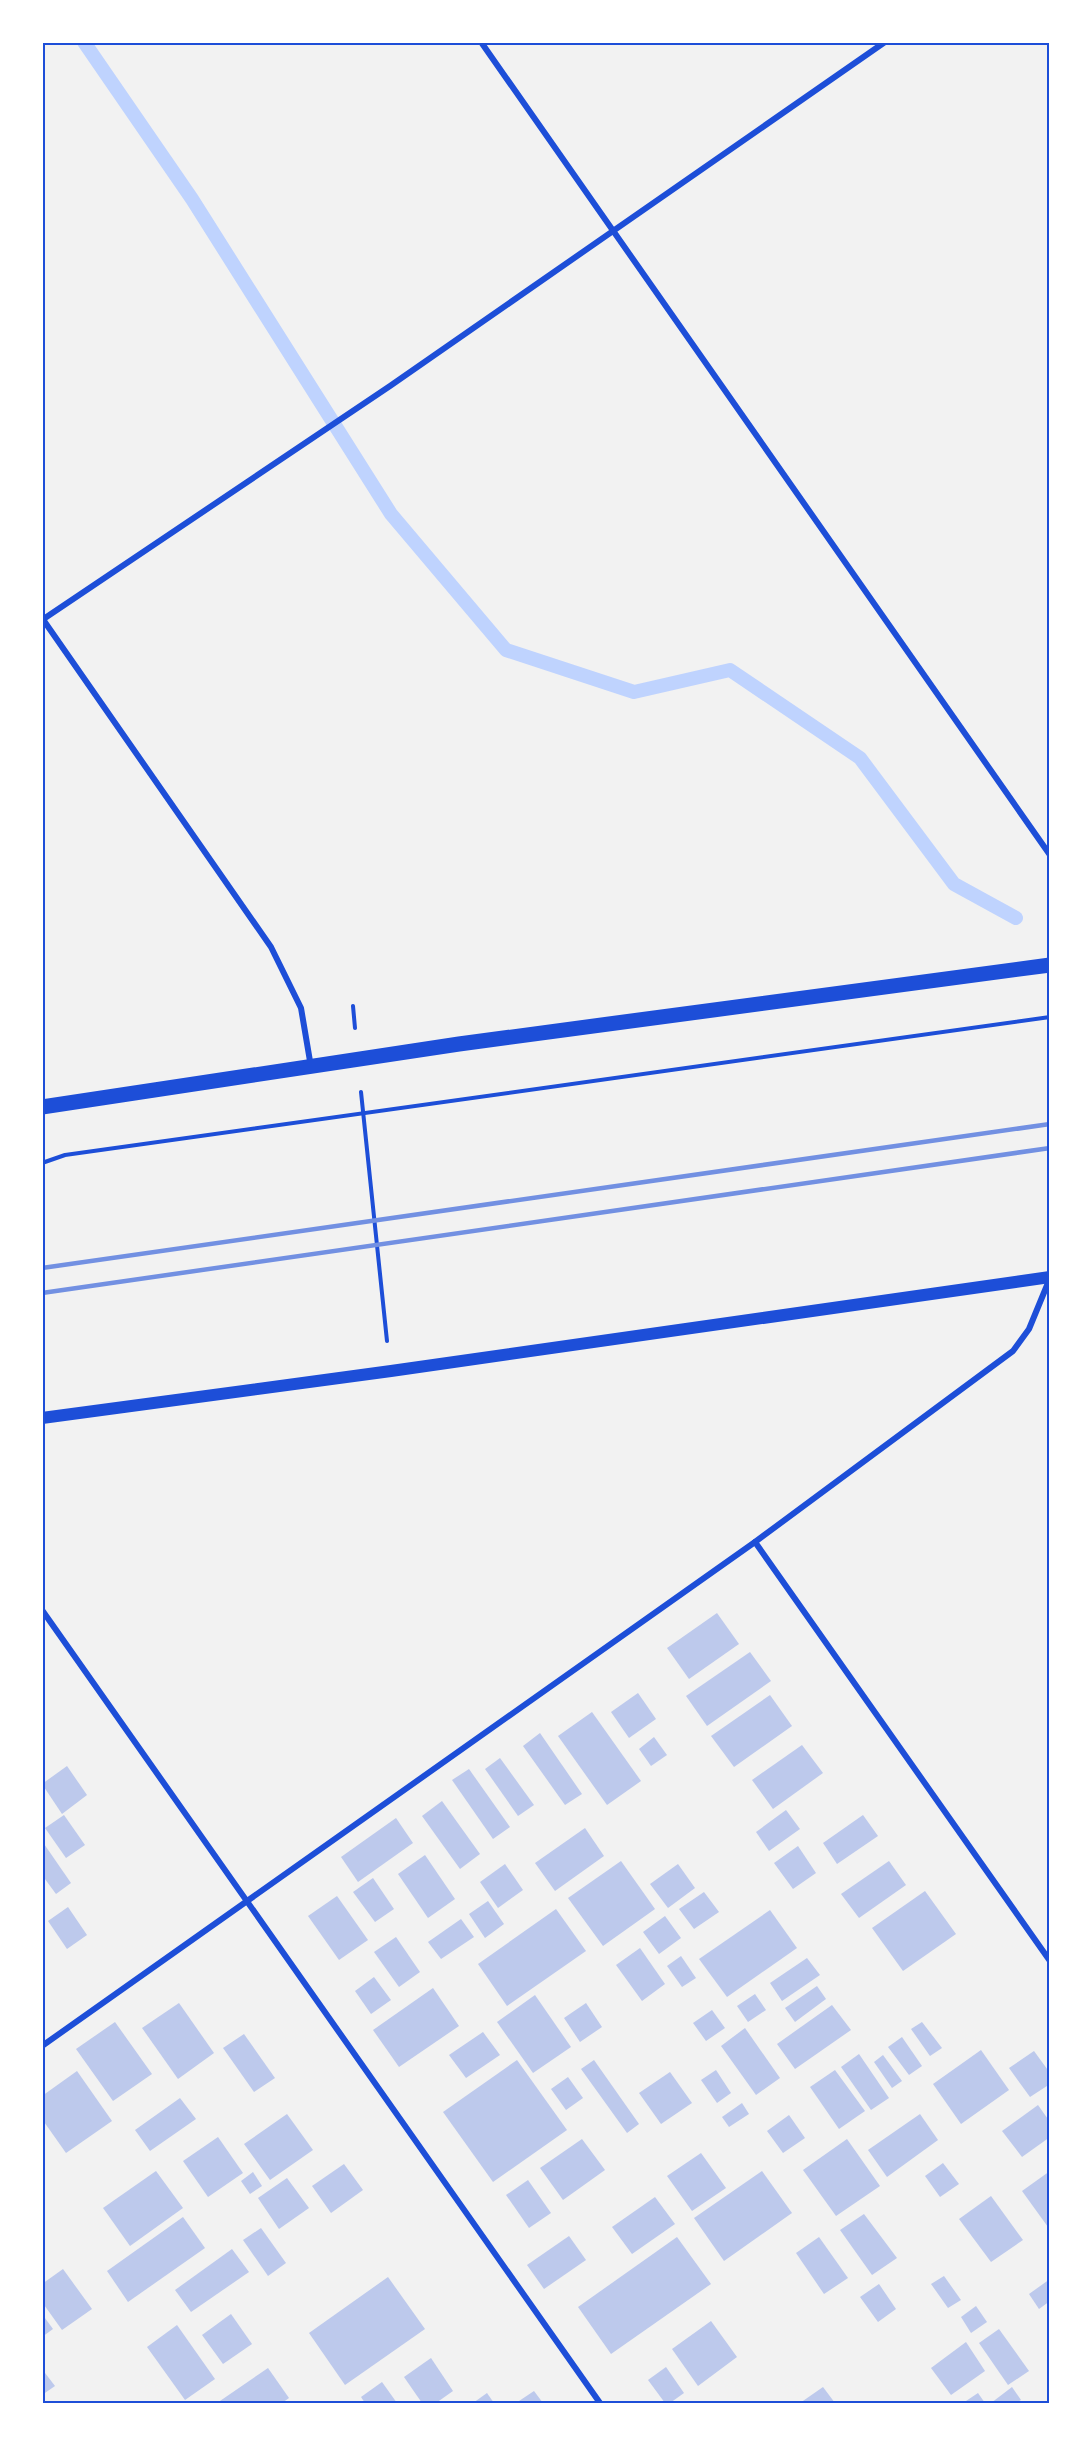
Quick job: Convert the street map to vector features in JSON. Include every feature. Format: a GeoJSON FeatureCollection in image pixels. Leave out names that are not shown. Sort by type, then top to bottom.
{"type":"FeatureCollection","features":[{"type":"Feature","properties":{"kind":"main road"},"geometry":{"type":"LineString","coordinates":[[42,1107],[358,1060],[1050,965]]}},
{"type":"Feature","properties":{"kind":"main road"},"geometry":{"type":"LineString","coordinates":[[42,1418],[391,1371],[1050,1277]]}},
{"type":"Feature","properties":{"kind":"street"},"geometry":{"type":"LineString","coordinates":[[481,42],[1050,855]]}},
{"type":"Feature","properties":{"kind":"street"},"geometry":{"type":"LineString","coordinates":[[312,1067],[301,1008],[272,947],[42,619],[390,386],[885,42]]}},
{"type":"Feature","properties":{"kind":"street"},"geometry":{"type":"LineString","coordinates":[[42,2046],[755,1542],[1013,1351],[1029,1329],[1050,1277]]}},
{"type":"Feature","properties":{"kind":"street"},"geometry":{"type":"LineString","coordinates":[[755,1542],[1050,1961]]}},
{"type":"Feature","properties":{"kind":"street"},"geometry":{"type":"LineString","coordinates":[[42,1610],[600,2403]]}},
{"type":"Feature","properties":{"kind":"path"},"geometry":{"type":"LineString","coordinates":[[352,1006],[391,1371]]}},
{"type":"Feature","properties":{"kind":"path"},"geometry":{"type":"LineString","coordinates":[[42,1163],[65,1155],[1050,1017]]}},
{"type":"Feature","properties":{"kind":"building"},"geometry":{"type":"Polygon","coordinates":[[[717,1613],[739,1644],[689,1679],[667,1648],[717,1613]]]}},
{"type":"Feature","properties":{"kind":"building"},"geometry":{"type":"Polygon","coordinates":[[[750,1652],[771,1681],[707,1726],[686,1696],[750,1652]]]}},
{"type":"Feature","properties":{"kind":"building"},"geometry":{"type":"Polygon","coordinates":[[[638,1693],[656,1719],[629,1738],[611,1712],[638,1693]]]}},
{"type":"Feature","properties":{"kind":"building"},"geometry":{"type":"Polygon","coordinates":[[[770,1695],[792,1726],[734,1767],[711,1736],[770,1695]]]}},
{"type":"Feature","properties":{"kind":"building"},"geometry":{"type":"Polygon","coordinates":[[[592,1712],[641,1781],[607,1805],[558,1736],[592,1712]]]}},
{"type":"Feature","properties":{"kind":"building"},"geometry":{"type":"Polygon","coordinates":[[[540,1733],[582,1794],[565,1805],[523,1746],[540,1733]]]}},
{"type":"Feature","properties":{"kind":"building"},"geometry":{"type":"Polygon","coordinates":[[[654,1737],[667,1755],[651,1766],[639,1749],[654,1737]]]}},
{"type":"Feature","properties":{"kind":"building"},"geometry":{"type":"Polygon","coordinates":[[[802,1745],[823,1773],[773,1809],[752,1780],[802,1745]]]}},
{"type":"Feature","properties":{"kind":"building"},"geometry":{"type":"Polygon","coordinates":[[[500,1758],[534,1805],[518,1816],[485,1769],[500,1758]]]}},
{"type":"Feature","properties":{"kind":"building"},"geometry":{"type":"Polygon","coordinates":[[[67,1766],[87,1795],[62,1814],[42,1784],[67,1766]]]}},
{"type":"Feature","properties":{"kind":"building"},"geometry":{"type":"Polygon","coordinates":[[[469,1769],[510,1827],[493,1839],[452,1780],[469,1769]]]}},
{"type":"Feature","properties":{"kind":"building"},"geometry":{"type":"Polygon","coordinates":[[[442,1801],[480,1854],[460,1869],[422,1816],[442,1801]]]}},
{"type":"Feature","properties":{"kind":"building"},"geometry":{"type":"Polygon","coordinates":[[[786,1810],[800,1829],[769,1851],[756,1832],[786,1810]]]}},
{"type":"Feature","properties":{"kind":"building"},"geometry":{"type":"Polygon","coordinates":[[[64,1815],[85,1845],[66,1858],[45,1828],[64,1815]]]}},
{"type":"Feature","properties":{"kind":"building"},"geometry":{"type":"Polygon","coordinates":[[[863,1815],[878,1836],[837,1864],[823,1843],[863,1815]]]}},
{"type":"Feature","properties":{"kind":"building"},"geometry":{"type":"Polygon","coordinates":[[[396,1818],[413,1843],[358,1882],[341,1857],[396,1818]]]}},
{"type":"Feature","properties":{"kind":"building"},"geometry":{"type":"Polygon","coordinates":[[[585,1828],[604,1856],[555,1891],[535,1863],[585,1828]]]}},
{"type":"Feature","properties":{"kind":"building"},"geometry":{"type":"Polygon","coordinates":[[[42,1841],[71,1883],[56,1894],[42,1875],[42,1841]]]}},
{"type":"Feature","properties":{"kind":"building"},"geometry":{"type":"Polygon","coordinates":[[[798,1846],[816,1873],[793,1889],[774,1863],[798,1846]]]}},
{"type":"Feature","properties":{"kind":"building"},"geometry":{"type":"Polygon","coordinates":[[[425,1855],[455,1899],[428,1918],[398,1874],[425,1855]]]}},
{"type":"Feature","properties":{"kind":"building"},"geometry":{"type":"Polygon","coordinates":[[[621,1861],[655,1909],[603,1946],[568,1898],[621,1861]]]}},
{"type":"Feature","properties":{"kind":"building"},"geometry":{"type":"Polygon","coordinates":[[[889,1861],[906,1885],[859,1918],[841,1894],[889,1861]]]}},
{"type":"Feature","properties":{"kind":"building"},"geometry":{"type":"Polygon","coordinates":[[[505,1864],[523,1890],[498,1908],[480,1882],[505,1864]]]}},
{"type":"Feature","properties":{"kind":"building"},"geometry":{"type":"Polygon","coordinates":[[[678,1864],[695,1888],[668,1908],[650,1884],[678,1864]]]}},
{"type":"Feature","properties":{"kind":"building"},"geometry":{"type":"Polygon","coordinates":[[[373,1878],[394,1909],[375,1922],[353,1892],[373,1878]]]}},
{"type":"Feature","properties":{"kind":"building"},"geometry":{"type":"Polygon","coordinates":[[[925,1891],[956,1934],[903,1971],[872,1928],[925,1891]]]}},
{"type":"Feature","properties":{"kind":"building"},"geometry":{"type":"Polygon","coordinates":[[[704,1892],[719,1912],[694,1929],[679,1909],[704,1892]]]}},
{"type":"Feature","properties":{"kind":"building"},"geometry":{"type":"Polygon","coordinates":[[[337,1896],[368,1940],[339,1960],[308,1916],[337,1896]]]}},
{"type":"Feature","properties":{"kind":"building"},"geometry":{"type":"Polygon","coordinates":[[[488,1901],[504,1924],[485,1938],[469,1914],[488,1901]]]}},
{"type":"Feature","properties":{"kind":"building"},"geometry":{"type":"Polygon","coordinates":[[[68,1907],[87,1935],[67,1949],[48,1921],[68,1907]]]}},
{"type":"Feature","properties":{"kind":"building"},"geometry":{"type":"Polygon","coordinates":[[[556,1909],[586,1951],[507,2006],[478,1964],[556,1909]]]}},
{"type":"Feature","properties":{"kind":"building"},"geometry":{"type":"Polygon","coordinates":[[[770,1910],[797,1948],[727,1997],[699,1959],[770,1910]]]}},
{"type":"Feature","properties":{"kind":"building"},"geometry":{"type":"Polygon","coordinates":[[[665,1916],[681,1938],[659,1954],[643,1932],[665,1916]]]}},
{"type":"Feature","properties":{"kind":"building"},"geometry":{"type":"Polygon","coordinates":[[[461,1919],[474,1937],[441,1959],[428,1942],[461,1919]]]}},
{"type":"Feature","properties":{"kind":"building"},"geometry":{"type":"Polygon","coordinates":[[[396,1937],[420,1972],[399,1987],[374,1952],[396,1937]]]}},
{"type":"Feature","properties":{"kind":"building"},"geometry":{"type":"Polygon","coordinates":[[[640,1948],[665,1984],[642,2001],[616,1965],[640,1948]]]}},
{"type":"Feature","properties":{"kind":"building"},"geometry":{"type":"Polygon","coordinates":[[[681,1956],[696,1978],[682,1987],[667,1966],[681,1956]]]}},
{"type":"Feature","properties":{"kind":"building"},"geometry":{"type":"Polygon","coordinates":[[[807,1958],[820,1975],[782,2001],[770,1983],[807,1958]]]}},
{"type":"Feature","properties":{"kind":"building"},"geometry":{"type":"Polygon","coordinates":[[[374,1977],[391,2000],[371,2014],[355,1991],[374,1977]]]}},
{"type":"Feature","properties":{"kind":"building"},"geometry":{"type":"Polygon","coordinates":[[[817,1986],[826,1999],[795,2022],[785,2008],[817,1986]]]}},
{"type":"Feature","properties":{"kind":"building"},"geometry":{"type":"Polygon","coordinates":[[[433,1988],[459,2026],[399,2067],[373,2030],[433,1988]]]}},
{"type":"Feature","properties":{"kind":"building"},"geometry":{"type":"Polygon","coordinates":[[[755,1994],[766,2010],[748,2022],[737,2006],[755,1994]]]}},
{"type":"Feature","properties":{"kind":"building"},"geometry":{"type":"Polygon","coordinates":[[[535,1995],[571,2047],[533,2073],[497,2022],[535,1995]]]}},
{"type":"Feature","properties":{"kind":"building"},"geometry":{"type":"Polygon","coordinates":[[[179,2003],[214,2053],[178,2079],[142,2028],[179,2003]]]}},
{"type":"Feature","properties":{"kind":"building"},"geometry":{"type":"Polygon","coordinates":[[[586,2003],[602,2027],[580,2042],[564,2018],[586,2003]]]}},
{"type":"Feature","properties":{"kind":"building"},"geometry":{"type":"Polygon","coordinates":[[[832,2005],[851,2030],[795,2069],[777,2044],[832,2005]]]}},
{"type":"Feature","properties":{"kind":"building"},"geometry":{"type":"Polygon","coordinates":[[[712,2010],[725,2028],[706,2041],[693,2023],[712,2010]]]}},
{"type":"Feature","properties":{"kind":"building"},"geometry":{"type":"Polygon","coordinates":[[[115,2022],[152,2074],[113,2101],[76,2049],[115,2022]]]}},
{"type":"Feature","properties":{"kind":"building"},"geometry":{"type":"Polygon","coordinates":[[[922,2022],[942,2048],[930,2056],[911,2029],[922,2022]]]}},
{"type":"Feature","properties":{"kind":"building"},"geometry":{"type":"Polygon","coordinates":[[[745,2028],[780,2078],[756,2095],[721,2046],[745,2028]]]}},
{"type":"Feature","properties":{"kind":"building"},"geometry":{"type":"Polygon","coordinates":[[[483,2032],[500,2055],[466,2078],[449,2055],[483,2032]]]}},
{"type":"Feature","properties":{"kind":"building"},"geometry":{"type":"Polygon","coordinates":[[[244,2034],[275,2078],[254,2092],[223,2048],[244,2034]]]}},
{"type":"Feature","properties":{"kind":"building"},"geometry":{"type":"Polygon","coordinates":[[[902,2037],[922,2066],[909,2075],[888,2047],[902,2037]]]}},
{"type":"Feature","properties":{"kind":"building"},"geometry":{"type":"Polygon","coordinates":[[[981,2050],[1009,2090],[961,2124],[933,2084],[981,2050]]]}},
{"type":"Feature","properties":{"kind":"building"},"geometry":{"type":"Polygon","coordinates":[[[1034,2051],[1050,2073],[1050,2084],[1030,2097],[1009,2068],[1034,2051]]]}},
{"type":"Feature","properties":{"kind":"building"},"geometry":{"type":"Polygon","coordinates":[[[859,2054],[889,2098],[871,2110],[841,2067],[859,2054]]]}},
{"type":"Feature","properties":{"kind":"building"},"geometry":{"type":"Polygon","coordinates":[[[883,2055],[902,2081],[892,2088],[874,2062],[883,2055]]]}},
{"type":"Feature","properties":{"kind":"building"},"geometry":{"type":"Polygon","coordinates":[[[517,2060],[567,2130],[493,2182],[443,2112],[517,2060]]]}},
{"type":"Feature","properties":{"kind":"building"},"geometry":{"type":"Polygon","coordinates":[[[594,2060],[639,2124],[627,2133],[581,2069],[594,2060]]]}},
{"type":"Feature","properties":{"kind":"building"},"geometry":{"type":"Polygon","coordinates":[[[716,2070],[731,2093],[717,2103],[701,2080],[716,2070]]]}},
{"type":"Feature","properties":{"kind":"building"},"geometry":{"type":"Polygon","coordinates":[[[835,2070],[865,2111],[839,2129],[810,2087],[835,2070]]]}},
{"type":"Feature","properties":{"kind":"building"},"geometry":{"type":"Polygon","coordinates":[[[77,2071],[112,2121],[66,2153],[42,2119],[42,2096],[77,2071]]]}},
{"type":"Feature","properties":{"kind":"building"},"geometry":{"type":"Polygon","coordinates":[[[670,2072],[692,2103],[661,2124],[639,2093],[670,2072]]]}},
{"type":"Feature","properties":{"kind":"building"},"geometry":{"type":"Polygon","coordinates":[[[568,2077],[583,2098],[566,2110],[551,2089],[568,2077]]]}},
{"type":"Feature","properties":{"kind":"building"},"geometry":{"type":"Polygon","coordinates":[[[180,2098],[196,2119],[150,2151],[135,2130],[180,2098]]]}},
{"type":"Feature","properties":{"kind":"building"},"geometry":{"type":"Polygon","coordinates":[[[742,2103],[749,2114],[729,2127],[722,2117],[742,2103]]]}},
{"type":"Feature","properties":{"kind":"building"},"geometry":{"type":"Polygon","coordinates":[[[1038,2105],[1050,2122],[1050,2137],[1022,2157],[1002,2131],[1038,2105]]]}},
{"type":"Feature","properties":{"kind":"building"},"geometry":{"type":"Polygon","coordinates":[[[287,2114],[313,2150],[270,2180],[244,2144],[287,2114]]]}},
{"type":"Feature","properties":{"kind":"building"},"geometry":{"type":"Polygon","coordinates":[[[920,2114],[938,2140],[887,2177],[868,2150],[920,2114]]]}},
{"type":"Feature","properties":{"kind":"building"},"geometry":{"type":"Polygon","coordinates":[[[789,2115],[805,2138],[783,2153],[767,2131],[789,2115]]]}},
{"type":"Feature","properties":{"kind":"building"},"geometry":{"type":"Polygon","coordinates":[[[218,2137],[243,2173],[208,2197],[183,2161],[218,2137]]]}},
{"type":"Feature","properties":{"kind":"building"},"geometry":{"type":"Polygon","coordinates":[[[582,2139],[605,2170],[563,2200],[540,2168],[582,2139]]]}},
{"type":"Feature","properties":{"kind":"building"},"geometry":{"type":"Polygon","coordinates":[[[847,2139],[880,2186],[836,2216],[803,2170],[847,2139]]]}},
{"type":"Feature","properties":{"kind":"building"},"geometry":{"type":"Polygon","coordinates":[[[701,2153],[726,2188],[692,2211],[667,2176],[701,2153]]]}},
{"type":"Feature","properties":{"kind":"building"},"geometry":{"type":"Polygon","coordinates":[[[943,2163],[959,2184],[940,2197],[925,2176],[943,2163]]]}},
{"type":"Feature","properties":{"kind":"building"},"geometry":{"type":"Polygon","coordinates":[[[344,2164],[363,2190],[331,2213],[312,2186],[344,2164]]]}},
{"type":"Feature","properties":{"kind":"building"},"geometry":{"type":"Polygon","coordinates":[[[156,2171],[183,2208],[130,2246],[103,2208],[156,2171]]]}},
{"type":"Feature","properties":{"kind":"building"},"geometry":{"type":"Polygon","coordinates":[[[762,2171],[792,2213],[724,2261],[694,2218],[762,2171]]]}},
{"type":"Feature","properties":{"kind":"building"},"geometry":{"type":"Polygon","coordinates":[[[1050,2171],[1050,2226],[1048,2227],[1022,2191],[1050,2171]]]}},
{"type":"Feature","properties":{"kind":"building"},"geometry":{"type":"Polygon","coordinates":[[[253,2172],[262,2186],[250,2194],[241,2181],[253,2172]]]}},
{"type":"Feature","properties":{"kind":"building"},"geometry":{"type":"Polygon","coordinates":[[[287,2178],[309,2208],[279,2229],[258,2198],[287,2178]]]}},
{"type":"Feature","properties":{"kind":"building"},"geometry":{"type":"Polygon","coordinates":[[[528,2180],[551,2213],[529,2228],[506,2195],[528,2180]]]}},
{"type":"Feature","properties":{"kind":"building"},"geometry":{"type":"Polygon","coordinates":[[[991,2196],[1023,2240],[991,2262],[959,2219],[991,2196]]]}},
{"type":"Feature","properties":{"kind":"building"},"geometry":{"type":"Polygon","coordinates":[[[655,2197],[675,2224],[632,2254],[612,2227],[655,2197]]]}},
{"type":"Feature","properties":{"kind":"building"},"geometry":{"type":"Polygon","coordinates":[[[864,2214],[897,2258],[872,2275],[840,2230],[864,2214]]]}},
{"type":"Feature","properties":{"kind":"building"},"geometry":{"type":"Polygon","coordinates":[[[183,2217],[205,2248],[128,2302],[107,2271],[183,2217]]]}},
{"type":"Feature","properties":{"kind":"building"},"geometry":{"type":"Polygon","coordinates":[[[261,2228],[286,2263],[268,2276],[243,2240],[261,2228]]]}},
{"type":"Feature","properties":{"kind":"building"},"geometry":{"type":"Polygon","coordinates":[[[569,2236],[586,2260],[544,2289],[527,2265],[569,2236]]]}},
{"type":"Feature","properties":{"kind":"building"},"geometry":{"type":"Polygon","coordinates":[[[677,2237],[711,2284],[611,2354],[578,2307],[677,2237]]]}},
{"type":"Feature","properties":{"kind":"building"},"geometry":{"type":"Polygon","coordinates":[[[819,2237],[848,2278],[824,2294],[796,2253],[819,2237]]]}},
{"type":"Feature","properties":{"kind":"building"},"geometry":{"type":"Polygon","coordinates":[[[232,2249],[249,2272],[191,2312],[175,2290],[232,2249]]]}},
{"type":"Feature","properties":{"kind":"building"},"geometry":{"type":"Polygon","coordinates":[[[63,2269],[92,2309],[62,2330],[42,2302],[42,2284],[63,2269]]]}},
{"type":"Feature","properties":{"kind":"building"},"geometry":{"type":"Polygon","coordinates":[[[944,2276],[961,2300],[948,2308],[931,2284],[944,2276]]]}},
{"type":"Feature","properties":{"kind":"building"},"geometry":{"type":"Polygon","coordinates":[[[388,2277],[425,2329],[345,2385],[309,2333],[388,2277]]]}},
{"type":"Feature","properties":{"kind":"building"},"geometry":{"type":"Polygon","coordinates":[[[1050,2279],[1050,2301],[1039,2309],[1029,2294],[1050,2279]]]}},
{"type":"Feature","properties":{"kind":"building"},"geometry":{"type":"Polygon","coordinates":[[[879,2284],[896,2309],[878,2322],[860,2297],[879,2284]]]}},
{"type":"Feature","properties":{"kind":"building"},"geometry":{"type":"Polygon","coordinates":[[[976,2306],[987,2322],[971,2333],[961,2317],[976,2306]]]}},
{"type":"Feature","properties":{"kind":"building"},"geometry":{"type":"Polygon","coordinates":[[[42,2314],[53,2329],[42,2337],[42,2314]]]}},
{"type":"Feature","properties":{"kind":"building"},"geometry":{"type":"Polygon","coordinates":[[[231,2314],[252,2344],[223,2364],[202,2335],[231,2314]]]}},
{"type":"Feature","properties":{"kind":"building"},"geometry":{"type":"Polygon","coordinates":[[[711,2321],[737,2357],[698,2386],[672,2349],[711,2321]]]}},
{"type":"Feature","properties":{"kind":"building"},"geometry":{"type":"Polygon","coordinates":[[[177,2325],[215,2379],[185,2400],[147,2347],[177,2325]]]}},
{"type":"Feature","properties":{"kind":"building"},"geometry":{"type":"Polygon","coordinates":[[[999,2329],[1029,2371],[1008,2385],[979,2343],[999,2329]]]}},
{"type":"Feature","properties":{"kind":"building"},"geometry":{"type":"Polygon","coordinates":[[[966,2342],[985,2371],[951,2395],[931,2368],[966,2342]]]}},
{"type":"Feature","properties":{"kind":"building"},"geometry":{"type":"Polygon","coordinates":[[[431,2358],[453,2391],[436,2403],[422,2403],[404,2377],[431,2358]]]}},
{"type":"Feature","properties":{"kind":"building"},"geometry":{"type":"Polygon","coordinates":[[[666,2367],[684,2393],[670,2403],[665,2403],[648,2380],[666,2367]]]}},
{"type":"Feature","properties":{"kind":"building"},"geometry":{"type":"Polygon","coordinates":[[[268,2368],[289,2398],[282,2403],[217,2403],[268,2368]]]}},
{"type":"Feature","properties":{"kind":"building"},"geometry":{"type":"Polygon","coordinates":[[[42,2369],[55,2386],[42,2395],[42,2369]]]}},
{"type":"Feature","properties":{"kind":"building"},"geometry":{"type":"Polygon","coordinates":[[[382,2382],[397,2403],[365,2403],[361,2397],[382,2382]]]}},
{"type":"Feature","properties":{"kind":"building"},"geometry":{"type":"Polygon","coordinates":[[[823,2387],[835,2403],[800,2403],[823,2387]]]}},
{"type":"Feature","properties":{"kind":"building"},"geometry":{"type":"Polygon","coordinates":[[[1012,2387],[1021,2400],[1016,2403],[991,2403],[1012,2387]]]}},
{"type":"Feature","properties":{"kind":"building"},"geometry":{"type":"Polygon","coordinates":[[[534,2391],[543,2403],[516,2403],[534,2391]]]}},
{"type":"Feature","properties":{"kind":"building"},"geometry":{"type":"Polygon","coordinates":[[[487,2393],[494,2403],[473,2403],[487,2393]]]}},
{"type":"Feature","properties":{"kind":"building"},"geometry":{"type":"Polygon","coordinates":[[[978,2393],[985,2403],[963,2403],[978,2393]]]}},
{"type":"Feature","properties":{"kind":"waterway"},"geometry":{"type":"LineString","coordinates":[[84,42],[192,199],[391,514],[506,650],[634,692],[730,670],[860,758],[954,884],[1016,918]]}},
{"type":"Feature","properties":{"kind":"railway"},"geometry":{"type":"LineString","coordinates":[[42,1268],[1050,1124]]}},
{"type":"Feature","properties":{"kind":"railway"},"geometry":{"type":"LineString","coordinates":[[42,1293],[1050,1148]]}}]}
